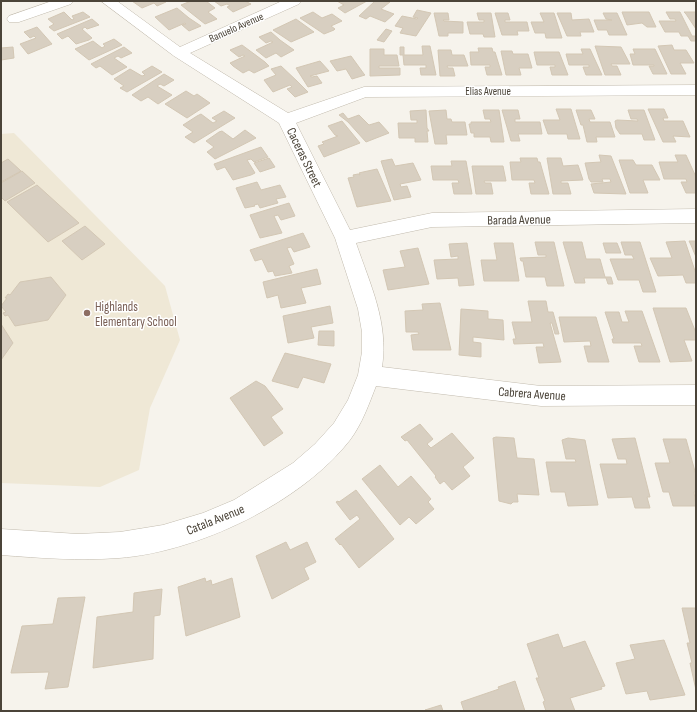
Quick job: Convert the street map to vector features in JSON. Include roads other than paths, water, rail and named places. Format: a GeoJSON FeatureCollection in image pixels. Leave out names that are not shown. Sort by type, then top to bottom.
{"type":"FeatureCollection","features":[{"type":"Feature","properties":{"kind":"street"},"geometry":{"type":"LineString","coordinates":[[14,19],[66,1]]}},
{"type":"Feature","properties":{"kind":"street","name":"Caceras Street"},"geometry":{"type":"LineString","coordinates":[[108,1],[179,53],[286,120],[345,238],[368,309],[373,332],[373,352],[369,375]]}},
{"type":"Feature","properties":{"kind":"street","name":"Banuelo Avenue"},"geometry":{"type":"LineString","coordinates":[[179,53],[294,1]]}},
{"type":"Feature","properties":{"kind":"street","name":"Elias Avenue"},"geometry":{"type":"LineString","coordinates":[[286,120],[364,92],[696,90]]}},
{"type":"Feature","properties":{"kind":"street","name":"Barada Avenue"},"geometry":{"type":"LineString","coordinates":[[345,238],[432,220],[696,216]]}},
{"type":"Feature","properties":{"kind":"street","name":"Cabrera Avenue"},"geometry":{"type":"LineString","coordinates":[[369,375],[541,396],[696,395]]}},
{"type":"Feature","properties":{"kind":"street","name":"Catala Avenue"},"geometry":{"type":"LineString","coordinates":[[1,542],[78,547],[120,545],[170,536],[204,526],[243,510],[302,471],[324,452],[342,431],[357,406],[369,375]]}},
{"type":"Feature","properties":{"kind":"place","name":"Highlands Elementary School"},"geometry":{"type":"Point","coordinates":[87,313]}}]}
